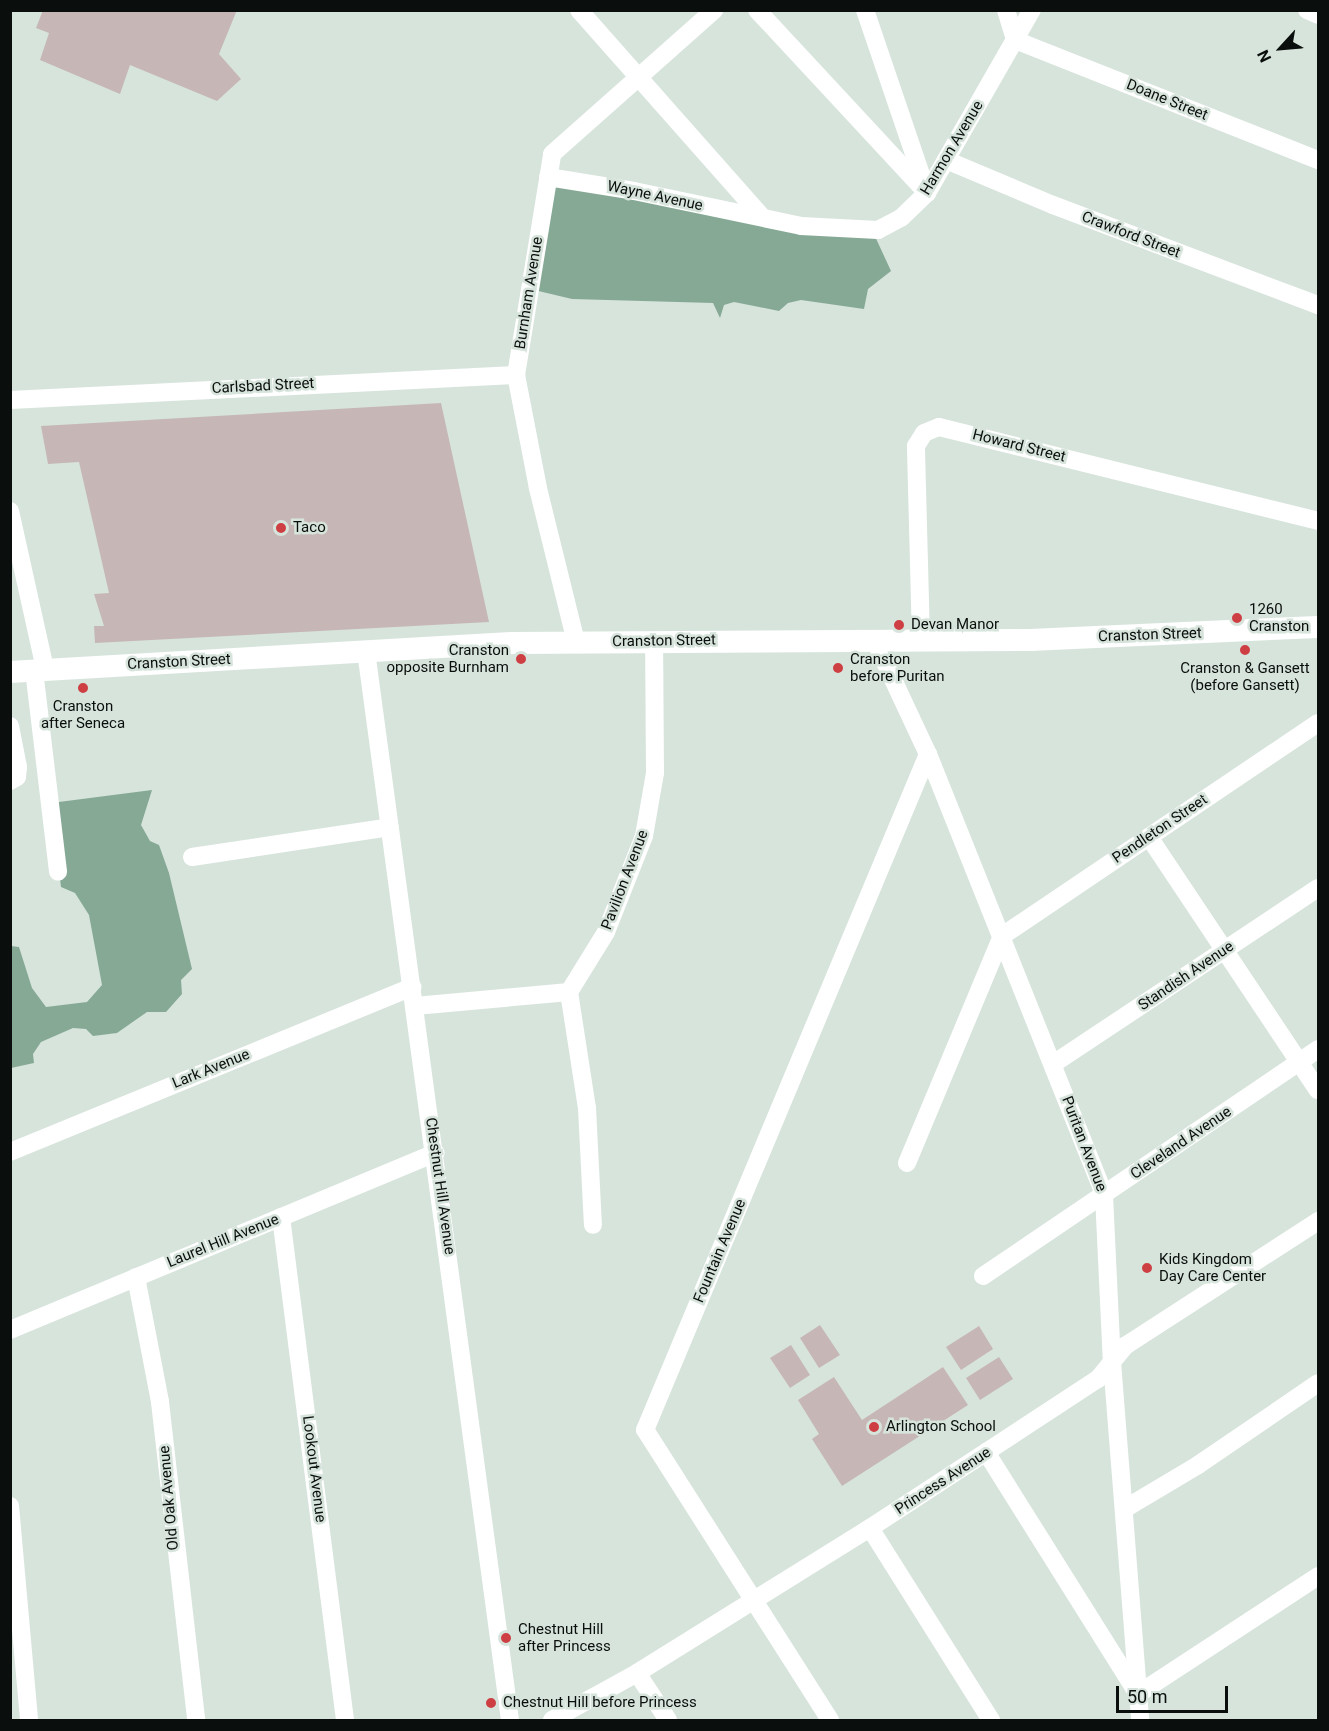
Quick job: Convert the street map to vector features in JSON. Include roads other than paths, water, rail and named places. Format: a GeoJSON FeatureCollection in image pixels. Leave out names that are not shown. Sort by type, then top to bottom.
{"type":"FeatureCollection","features":[{"type":"Feature","properties":{"kind":"main road","name":"Cranston Street"},"geometry":{"type":"LineString","coordinates":[[10,672],[366,651],[576,642],[1030,640],[1318,627]]}},
{"type":"Feature","properties":{"kind":"street"},"geometry":{"type":"LineString","coordinates":[[579,10],[762,217]]}},
{"type":"Feature","properties":{"kind":"street","name":"Burnham Avenue"},"geometry":{"type":"LineString","coordinates":[[576,642],[538,488],[516,375],[552,154],[637,76],[714,10]]}},
{"type":"Feature","properties":{"kind":"street"},"geometry":{"type":"LineString","coordinates":[[758,10],[927,193]]}},
{"type":"Feature","properties":{"kind":"street"},"geometry":{"type":"LineString","coordinates":[[865,10],[927,193]]}},
{"type":"Feature","properties":{"kind":"street"},"geometry":{"type":"LineString","coordinates":[[1006,10],[1015,40]]}},
{"type":"Feature","properties":{"kind":"street","name":"Harmon Avenue"},"geometry":{"type":"LineString","coordinates":[[762,217],[801,226],[878,230],[902,217],[927,193],[1032,10]]}},
{"type":"Feature","properties":{"kind":"street"},"geometry":{"type":"LineString","coordinates":[[1307,10],[1318,15]]}},
{"type":"Feature","properties":{"kind":"street","name":"Doane Street"},"geometry":{"type":"LineString","coordinates":[[1015,40],[1318,160]]}},
{"type":"Feature","properties":{"kind":"street","name":"Crawford Street"},"geometry":{"type":"LineString","coordinates":[[946,160],[1053,205],[1318,305]]}},
{"type":"Feature","properties":{"kind":"street","name":"Wayne Avenue"},"geometry":{"type":"LineString","coordinates":[[548,177],[762,217]]}},
{"type":"Feature","properties":{"kind":"street","name":"Carlsbad Street"},"geometry":{"type":"LineString","coordinates":[[10,400],[516,375]]}},
{"type":"Feature","properties":{"kind":"street","name":"Howard Street"},"geometry":{"type":"LineString","coordinates":[[921,640],[916,446],[924,433],[939,427],[1318,521]]}},
{"type":"Feature","properties":{"kind":"street"},"geometry":{"type":"LineString","coordinates":[[10,512],[39,670],[58,872]]}},
{"type":"Feature","properties":{"kind":"street","name":"Pavilion Avenue"},"geometry":{"type":"LineString","coordinates":[[569,992],[606,932],[644,836],[655,773],[654,641]]}},
{"type":"Feature","properties":{"kind":"street","name":"Puritan Avenue"},"geometry":{"type":"LineString","coordinates":[[875,641],[928,754],[1104,1195],[1112,1362],[1140,1720]]}},
{"type":"Feature","properties":{"kind":"street","name":"Chestnut Hill Avenue"},"geometry":{"type":"LineString","coordinates":[[366,651],[436,1153],[510,1720]]}},
{"type":"Feature","properties":{"kind":"street","name":"Pendleton Street"},"geometry":{"type":"LineString","coordinates":[[1002,936],[1318,723]]}},
{"type":"Feature","properties":{"kind":"street"},"geometry":{"type":"LineString","coordinates":[[10,726],[18,767],[17,777],[10,781]]}},
{"type":"Feature","properties":{"kind":"street","name":"Fountain Avenue"},"geometry":{"type":"LineString","coordinates":[[830,1720],[752,1602],[645,1430],[928,754]]}},
{"type":"Feature","properties":{"kind":"street"},"geometry":{"type":"LineString","coordinates":[[192,857],[390,827]]}},
{"type":"Feature","properties":{"kind":"street"},"geometry":{"type":"LineString","coordinates":[[1149,837],[1318,1090]]}},
{"type":"Feature","properties":{"kind":"street","name":"Standish Avenue"},"geometry":{"type":"LineString","coordinates":[[1053,1064],[1318,888]]}},
{"type":"Feature","properties":{"kind":"street"},"geometry":{"type":"LineString","coordinates":[[907,1163],[1002,936]]}},
{"type":"Feature","properties":{"kind":"street","name":"Lark Avenue"},"geometry":{"type":"LineString","coordinates":[[10,1152],[412,987]]}},
{"type":"Feature","properties":{"kind":"street"},"geometry":{"type":"LineString","coordinates":[[415,1006],[569,992],[587,1108],[593,1225]]}},
{"type":"Feature","properties":{"kind":"street","name":"Cleveland Avenue"},"geometry":{"type":"LineString","coordinates":[[983,1276],[1318,1049]]}},
{"type":"Feature","properties":{"kind":"street","name":"Laurel Hill Avenue"},"geometry":{"type":"LineString","coordinates":[[10,1330],[436,1153]]}},
{"type":"Feature","properties":{"kind":"street","name":"Lookout Avenue"},"geometry":{"type":"LineString","coordinates":[[281,1217],[345,1720]]}},
{"type":"Feature","properties":{"kind":"street","name":"Princess Avenue"},"geometry":{"type":"LineString","coordinates":[[552,1720],[637,1673],[870,1528],[1098,1378],[1125,1346],[1318,1221]]}},
{"type":"Feature","properties":{"kind":"street","name":"Old Oak Avenue"},"geometry":{"type":"LineString","coordinates":[[136,1277],[160,1402],[196,1720]]}},
{"type":"Feature","properties":{"kind":"street"},"geometry":{"type":"LineString","coordinates":[[1125,1508],[1198,1465],[1318,1383]]}},
{"type":"Feature","properties":{"kind":"street"},"geometry":{"type":"LineString","coordinates":[[986,1452],[1138,1694],[1318,1576]]}},
{"type":"Feature","properties":{"kind":"street"},"geometry":{"type":"LineString","coordinates":[[10,1506],[15,1624],[29,1720]]}},
{"type":"Feature","properties":{"kind":"street"},"geometry":{"type":"LineString","coordinates":[[870,1528],[991,1720]]}},
{"type":"Feature","properties":{"kind":"street"},"geometry":{"type":"LineString","coordinates":[[637,1673],[668,1720]]}},
{"type":"Feature","properties":{"kind":"place","name":"Taco"},"geometry":{"type":"Point","coordinates":[281,528]}},
{"type":"Feature","properties":{"kind":"place","name":"1260 Cranston"},"geometry":{"type":"Point","coordinates":[1237,618]}},
{"type":"Feature","properties":{"kind":"place","name":"Devan Manor"},"geometry":{"type":"Point","coordinates":[899,625]}},
{"type":"Feature","properties":{"kind":"place","name":"Cranston & Gansett (before Gansett)"},"geometry":{"type":"Point","coordinates":[1245,650]}},
{"type":"Feature","properties":{"kind":"place","name":"Cranston opposite Burnham"},"geometry":{"type":"Point","coordinates":[521,659]}},
{"type":"Feature","properties":{"kind":"place","name":"Cranston before Puritan"},"geometry":{"type":"Point","coordinates":[838,668]}},
{"type":"Feature","properties":{"kind":"place","name":"Cranston after Seneca"},"geometry":{"type":"Point","coordinates":[83,688]}},
{"type":"Feature","properties":{"kind":"place","name":"Kids Kingdom Day Care Center"},"geometry":{"type":"Point","coordinates":[1147,1268]}},
{"type":"Feature","properties":{"kind":"place","name":"Arlington School"},"geometry":{"type":"Point","coordinates":[874,1427]}},
{"type":"Feature","properties":{"kind":"place","name":"Chestnut Hill after Princess"},"geometry":{"type":"Point","coordinates":[506,1638]}},
{"type":"Feature","properties":{"kind":"place","name":"Chestnut Hill before Princess"},"geometry":{"type":"Point","coordinates":[491,1703]}}]}
